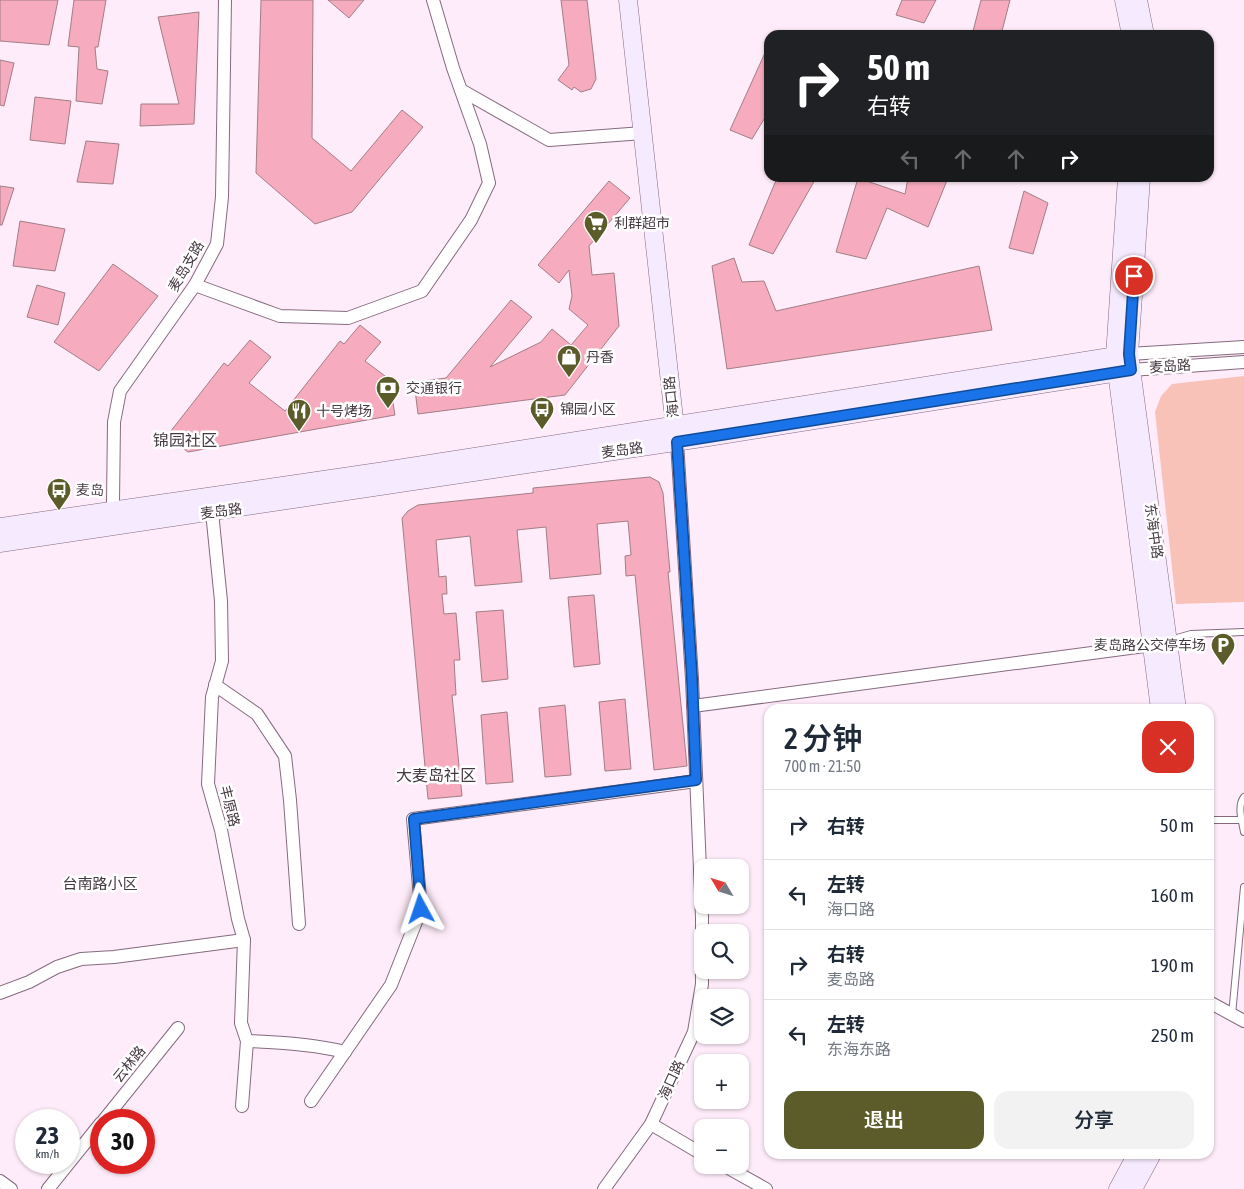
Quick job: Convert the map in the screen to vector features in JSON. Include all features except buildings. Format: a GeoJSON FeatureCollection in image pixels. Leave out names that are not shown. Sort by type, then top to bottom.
{"type":"FeatureCollection","features":[{"type":"Feature","properties":{"kind":"main road","name":"海口路"},"geometry":{"type":"LineString","coordinates":[[628,0],[676,434]]}},
{"type":"Feature","properties":{"kind":"main road"},"geometry":{"type":"LineString","coordinates":[[1124,0],[1130,30]]}},
{"type":"Feature","properties":{"kind":"main road"},"geometry":{"type":"LineString","coordinates":[[1138,0],[1143,30]]}},
{"type":"Feature","properties":{"kind":"main road"},"geometry":{"type":"LineString","coordinates":[[1123,363],[1127,182]]}},
{"type":"Feature","properties":{"kind":"main road"},"geometry":{"type":"LineString","coordinates":[[1123,363],[1142,182]]}},
{"type":"Feature","properties":{"kind":"main road","name":"麦岛路"},"geometry":{"type":"LineString","coordinates":[[0,528],[212,512],[676,434],[1123,363]]}},
{"type":"Feature","properties":{"kind":"main road","name":"东海中路"},"geometry":{"type":"LineString","coordinates":[[1123,363],[1160,642],[1176,704]]}},
{"type":"Feature","properties":{"kind":"main road","name":"麦岛路"},"geometry":{"type":"LineString","coordinates":[[0,543],[114,518],[378,472],[676,434]]}},
{"type":"Feature","properties":{"kind":"main road","name":"东海中路"},"geometry":{"type":"LineString","coordinates":[[1160,642],[1160,704]]}},
{"type":"Feature","properties":{"kind":"main road"},"geometry":{"type":"LineString","coordinates":[[1118,1189],[1135,1159]]}},
{"type":"Feature","properties":{"kind":"main road"},"geometry":{"type":"LineString","coordinates":[[1133,1189],[1149,1159]]}},
{"type":"Feature","properties":{"kind":"street","name":"麦岛支路"},"geometry":{"type":"LineString","coordinates":[[114,518],[114,422],[120,391],[195,285],[217,244],[222,197],[225,0]]}},
{"type":"Feature","properties":{"kind":"street"},"geometry":{"type":"LineString","coordinates":[[195,285],[280,316],[348,318],[422,291],[472,220],[489,183],[480,144],[433,0]]}},
{"type":"Feature","properties":{"kind":"street"},"geometry":{"type":"LineString","coordinates":[[461,90],[549,140],[643,133]]}},
{"type":"Feature","properties":{"kind":"street","name":"麦岛路"},"geometry":{"type":"LineString","coordinates":[[1123,363],[1244,347]]}},
{"type":"Feature","properties":{"kind":"street","name":"麦岛路"},"geometry":{"type":"LineString","coordinates":[[1123,363],[1170,366],[1244,362]]}},
{"type":"Feature","properties":{"kind":"street","name":"海口路"},"geometry":{"type":"LineString","coordinates":[[604,1189],[650,1124],[694,1032],[702,984],[702,917],[693,706],[676,434]]}},
{"type":"Feature","properties":{"kind":"street","name":"丰原路"},"geometry":{"type":"LineString","coordinates":[[212,512],[221,601],[222,660],[212,697],[208,784],[221,830],[238,919],[244,940],[241,1023],[247,1040],[242,1106]]}},
{"type":"Feature","properties":{"kind":"street"},"geometry":{"type":"LineString","coordinates":[[693,706],[1160,642]]}},
{"type":"Feature","properties":{"kind":"street"},"geometry":{"type":"LineString","coordinates":[[215,685],[258,714],[285,756],[299,924]]}},
{"type":"Feature","properties":{"kind":"street"},"geometry":{"type":"LineString","coordinates":[[311,1101],[392,985],[421,909],[414,819],[696,780]]}},
{"type":"Feature","properties":{"kind":"street"},"geometry":{"type":"LineString","coordinates":[[0,993],[29,982],[57,967],[81,959],[114,957],[244,940]]}},
{"type":"Feature","properties":{"kind":"street"},"geometry":{"type":"LineString","coordinates":[[1214,1005],[1244,1022]]}},
{"type":"Feature","properties":{"kind":"street","name":"云林路"},"geometry":{"type":"LineString","coordinates":[[112,1109],[178,1028]]}},
{"type":"Feature","properties":{"kind":"street"},"geometry":{"type":"LineString","coordinates":[[247,1040],[299,1043],[345,1052]]}},
{"type":"Feature","properties":{"kind":"street"},"geometry":{"type":"LineString","coordinates":[[650,1124],[694,1149]]}},
{"type":"Feature","properties":{"kind":"street","name":"云林路"},"geometry":{"type":"LineString","coordinates":[[48,1189],[90,1136]]}},
{"type":"Feature","properties":{"kind":"street"},"geometry":{"type":"LineString","coordinates":[[739,1174],[766,1189]]}},
{"type":"Feature","properties":{"kind":"street"},"geometry":{"type":"LineString","coordinates":[[0,1180],[11,1189]]}},
{"type":"Feature","properties":{"kind":"lane"},"geometry":{"type":"LineString","coordinates":[[1160,642],[1191,634],[1244,632]]}},
{"type":"Feature","properties":{"kind":"lane"},"geometry":{"type":"LineString","coordinates":[[1244,797],[1240,803],[1244,832]]}},
{"type":"Feature","properties":{"kind":"lane"},"geometry":{"type":"LineString","coordinates":[[1214,820],[1242,820]]}},
{"type":"Feature","properties":{"kind":"lane"},"geometry":{"type":"LineString","coordinates":[[1232,1015],[1243,915],[1244,887]]}},
{"type":"Feature","properties":{"kind":"shaded area"},"geometry":{"type":"Polygon","coordinates":[[[1244,376],[1244,602],[1176,604],[1155,412],[1161,396],[1172,384],[1244,376]]]}},
{"type":"Feature","properties":{"kind":"place","name":"利群超市"},"geometry":{"type":"Point","coordinates":[596,244]}},
{"type":"Feature","properties":{"kind":"place","name":"丹香"},"geometry":{"type":"Point","coordinates":[569,378]}},
{"type":"Feature","properties":{"kind":"place","name":"交通银行"},"geometry":{"type":"Point","coordinates":[388,409]}},
{"type":"Feature","properties":{"kind":"place","name":"锦园小区"},"geometry":{"type":"Point","coordinates":[542,430]}},
{"type":"Feature","properties":{"kind":"place","name":"十号烤场"},"geometry":{"type":"Point","coordinates":[299,432]}},
{"type":"Feature","properties":{"kind":"place","name":"麦岛"},"geometry":{"type":"Point","coordinates":[59,511]}},
{"type":"Feature","properties":{"kind":"place","name":"麦岛路公交停车场"},"geometry":{"type":"Point","coordinates":[1223,666]}},
{"type":"Feature","properties":{"kind":"district","name":"锦园社区"},"geometry":{"type":"Point","coordinates":[185,440]}},
{"type":"Feature","properties":{"kind":"district","name":"大麦岛社区"},"geometry":{"type":"Point","coordinates":[436,775]}},
{"type":"Feature","properties":{"kind":"district","name":"台南路小区"},"geometry":{"type":"Point","coordinates":[100,883]}},
{"type":"Feature","properties":{"kind":"route"},"geometry":{"type":"LineString","coordinates":[[421,909],[414,819],[696,780],[692,678],[677,442],[1131,370],[1129,354],[1134,276]]}}]}
